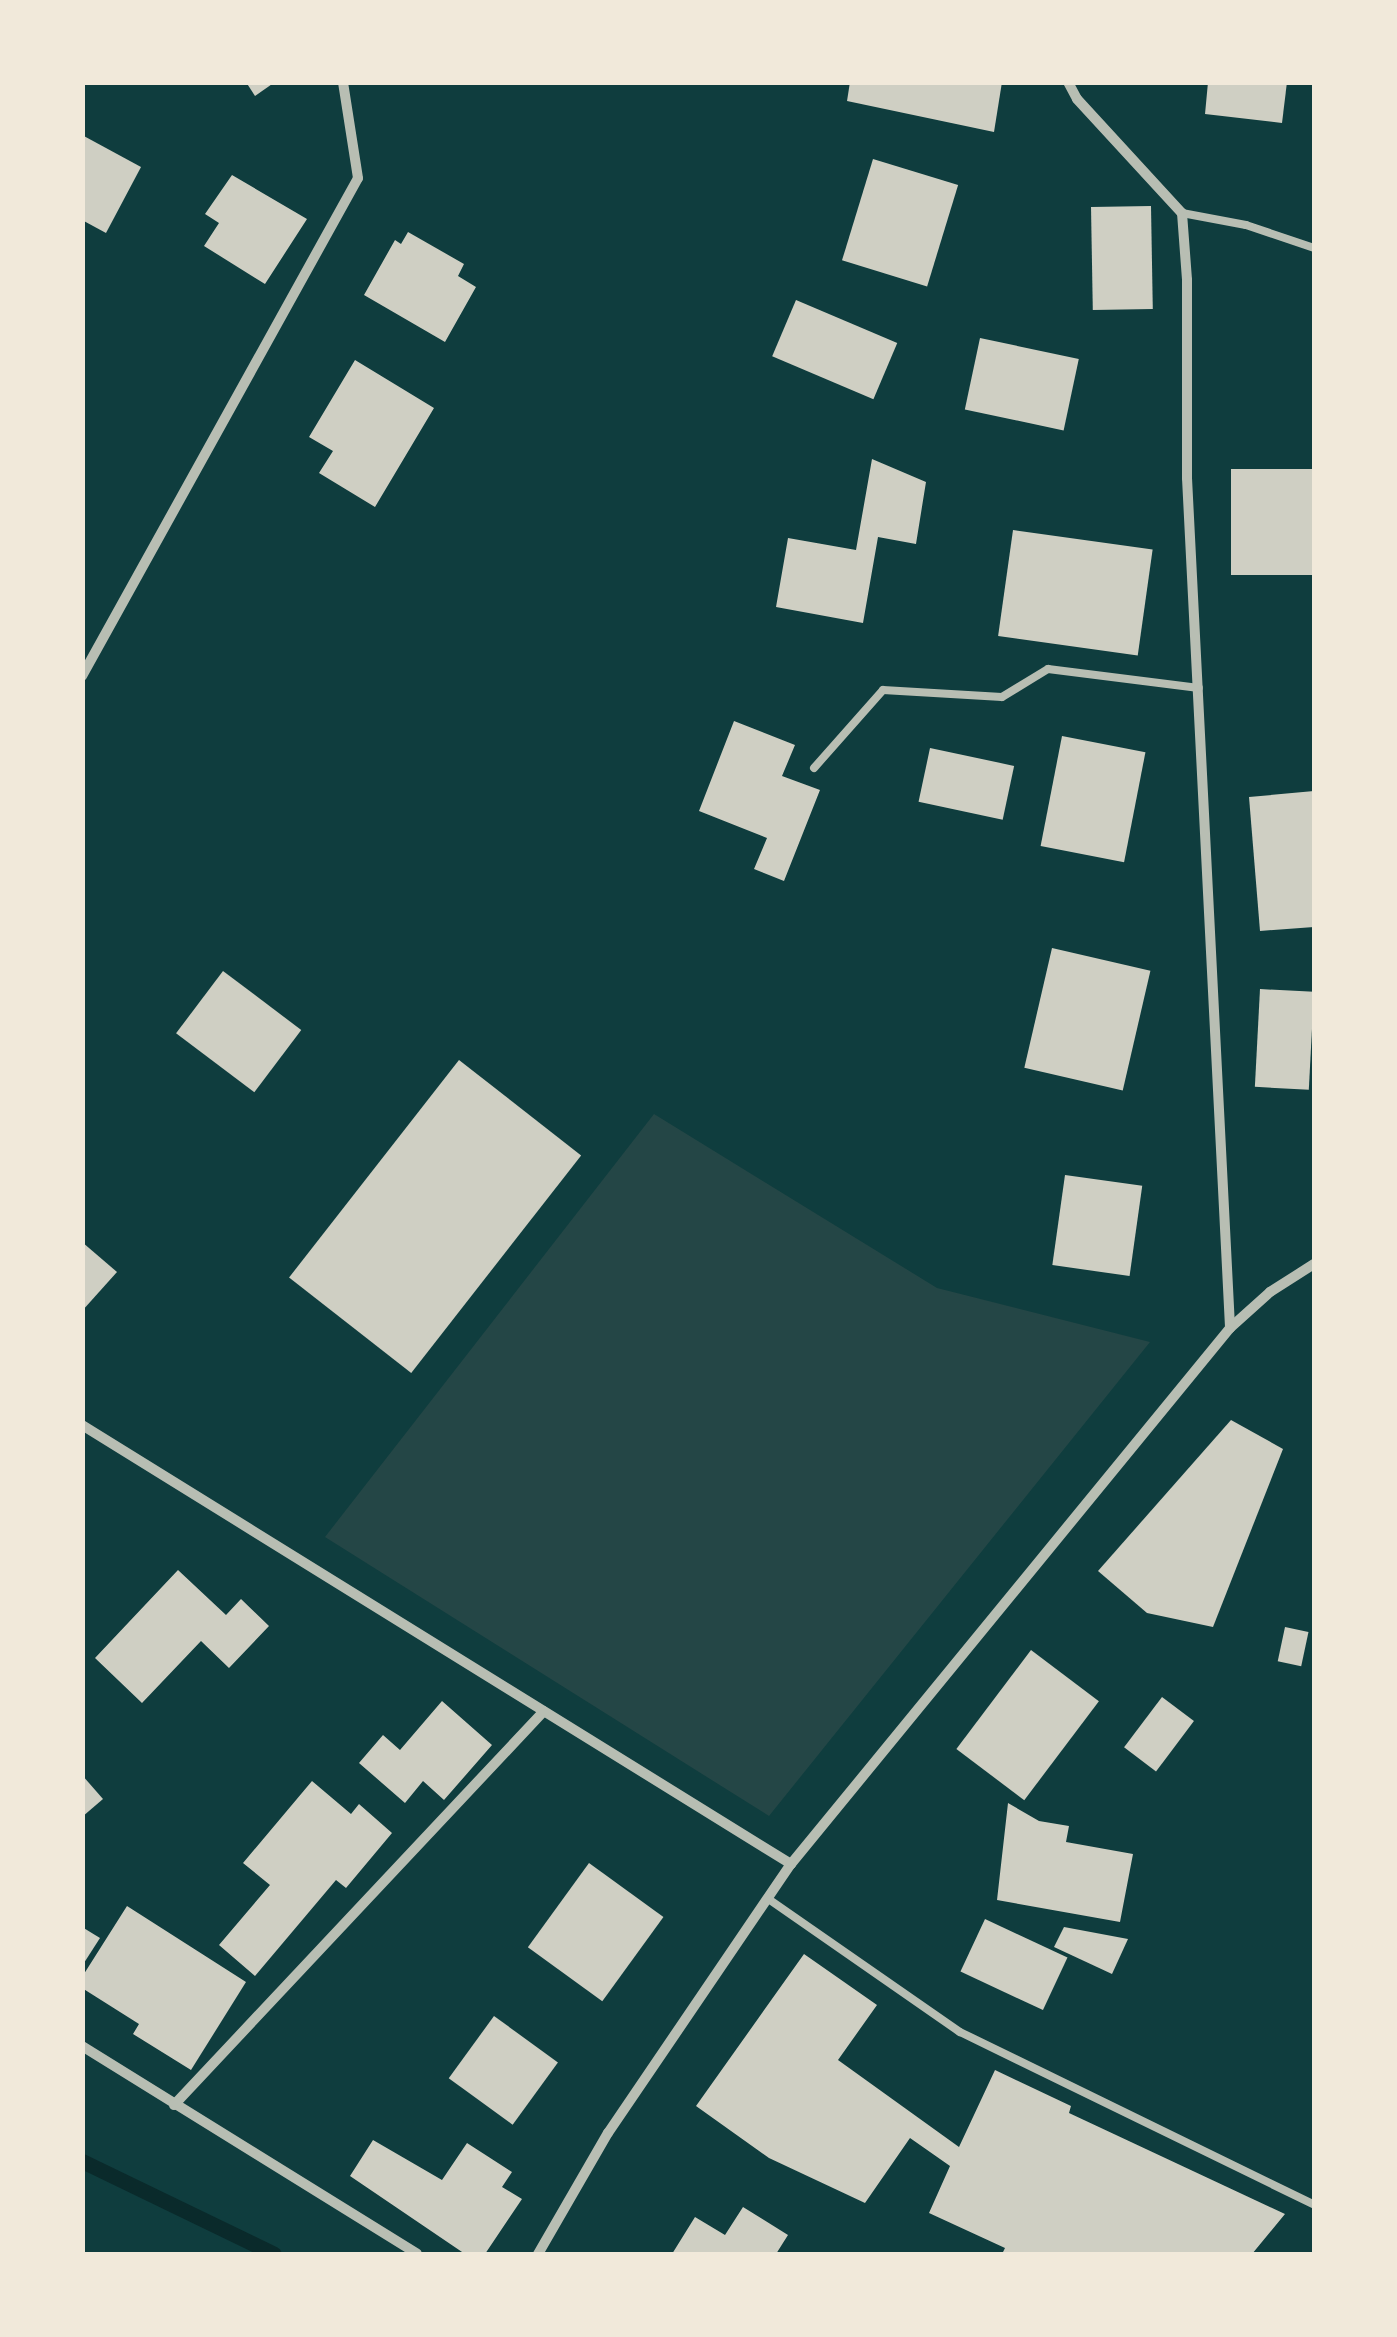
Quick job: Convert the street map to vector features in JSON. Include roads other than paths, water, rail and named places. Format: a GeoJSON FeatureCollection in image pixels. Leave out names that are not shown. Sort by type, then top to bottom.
{"type":"FeatureCollection","features":[{"type":"Feature","properties":{"kind":"street"},"geometry":{"type":"LineString","coordinates":[[82,676],[358,178],[342,82]]}},
{"type":"Feature","properties":{"kind":"street"},"geometry":{"type":"LineString","coordinates":[[1068,82],[1077,99],[1182,213],[1188,280],[1188,478],[1230,1328]]}},
{"type":"Feature","properties":{"kind":"street"},"geometry":{"type":"LineString","coordinates":[[538,2254],[608,2133],[792,1864],[1230,1328],[1270,1292],[1314,1264]]}},
{"type":"Feature","properties":{"kind":"street"},"geometry":{"type":"LineString","coordinates":[[82,1426],[792,1864]]}},
{"type":"Feature","properties":{"kind":"street"},"geometry":{"type":"LineString","coordinates":[[174,2105],[544,1711]]}},
{"type":"Feature","properties":{"kind":"street"},"geometry":{"type":"LineString","coordinates":[[82,2046],[418,2254]]}},
{"type":"Feature","properties":{"kind":"lane"},"geometry":{"type":"LineString","coordinates":[[1182,213],[1246,225],[1314,248]]}},
{"type":"Feature","properties":{"kind":"lane"},"geometry":{"type":"LineString","coordinates":[[814,768],[882,690],[1002,697],[1048,669],[1199,688]]}},
{"type":"Feature","properties":{"kind":"lane"},"geometry":{"type":"LineString","coordinates":[[767,1898],[960,2032],[1314,2205]]}},
{"type":"Feature","properties":{"kind":"waterway"},"geometry":{"type":"LineString","coordinates":[[82,2161],[274,2254]]}}]}
